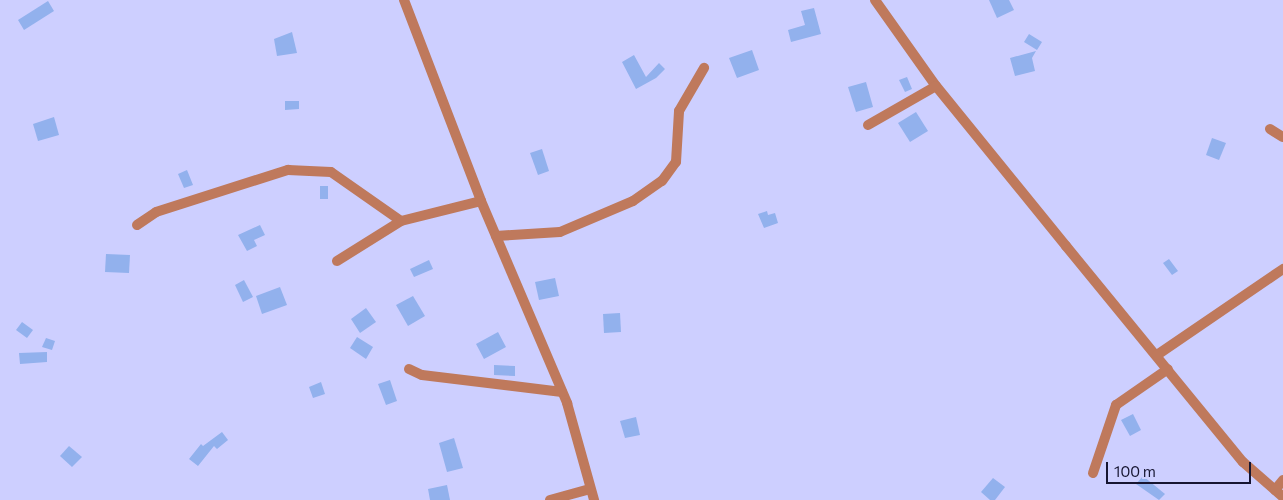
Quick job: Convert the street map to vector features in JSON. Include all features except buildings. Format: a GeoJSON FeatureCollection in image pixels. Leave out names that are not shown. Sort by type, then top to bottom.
{"type":"FeatureCollection","features":[{"type":"Feature","properties":{"kind":"street"},"geometry":{"type":"LineString","coordinates":[[404,0],[481,201],[562,392],[594,500]]}},
{"type":"Feature","properties":{"kind":"street"},"geometry":{"type":"LineString","coordinates":[[875,0],[936,86],[1157,354],[1243,462],[1279,494],[1283,480]]}},
{"type":"Feature","properties":{"kind":"street"},"geometry":{"type":"LineString","coordinates":[[496,236],[560,232],[633,200],[662,181],[676,162],[679,112],[704,68]]}},
{"type":"Feature","properties":{"kind":"street"},"geometry":{"type":"LineString","coordinates":[[868,125],[936,86]]}},
{"type":"Feature","properties":{"kind":"street"},"geometry":{"type":"LineString","coordinates":[[1270,130],[1283,137]]}},
{"type":"Feature","properties":{"kind":"street"},"geometry":{"type":"LineString","coordinates":[[137,225],[156,212],[268,174],[288,170],[330,172],[401,221]]}},
{"type":"Feature","properties":{"kind":"street"},"geometry":{"type":"LineString","coordinates":[[338,261],[401,221],[481,201]]}},
{"type":"Feature","properties":{"kind":"street"},"geometry":{"type":"LineString","coordinates":[[1157,354],[1283,269]]}},
{"type":"Feature","properties":{"kind":"street"},"geometry":{"type":"LineString","coordinates":[[1093,473],[1116,405],[1168,368]]}},
{"type":"Feature","properties":{"kind":"street"},"geometry":{"type":"LineString","coordinates":[[409,369],[422,375],[562,392]]}},
{"type":"Feature","properties":{"kind":"street"},"geometry":{"type":"LineString","coordinates":[[550,500],[590,489]]}}]}
